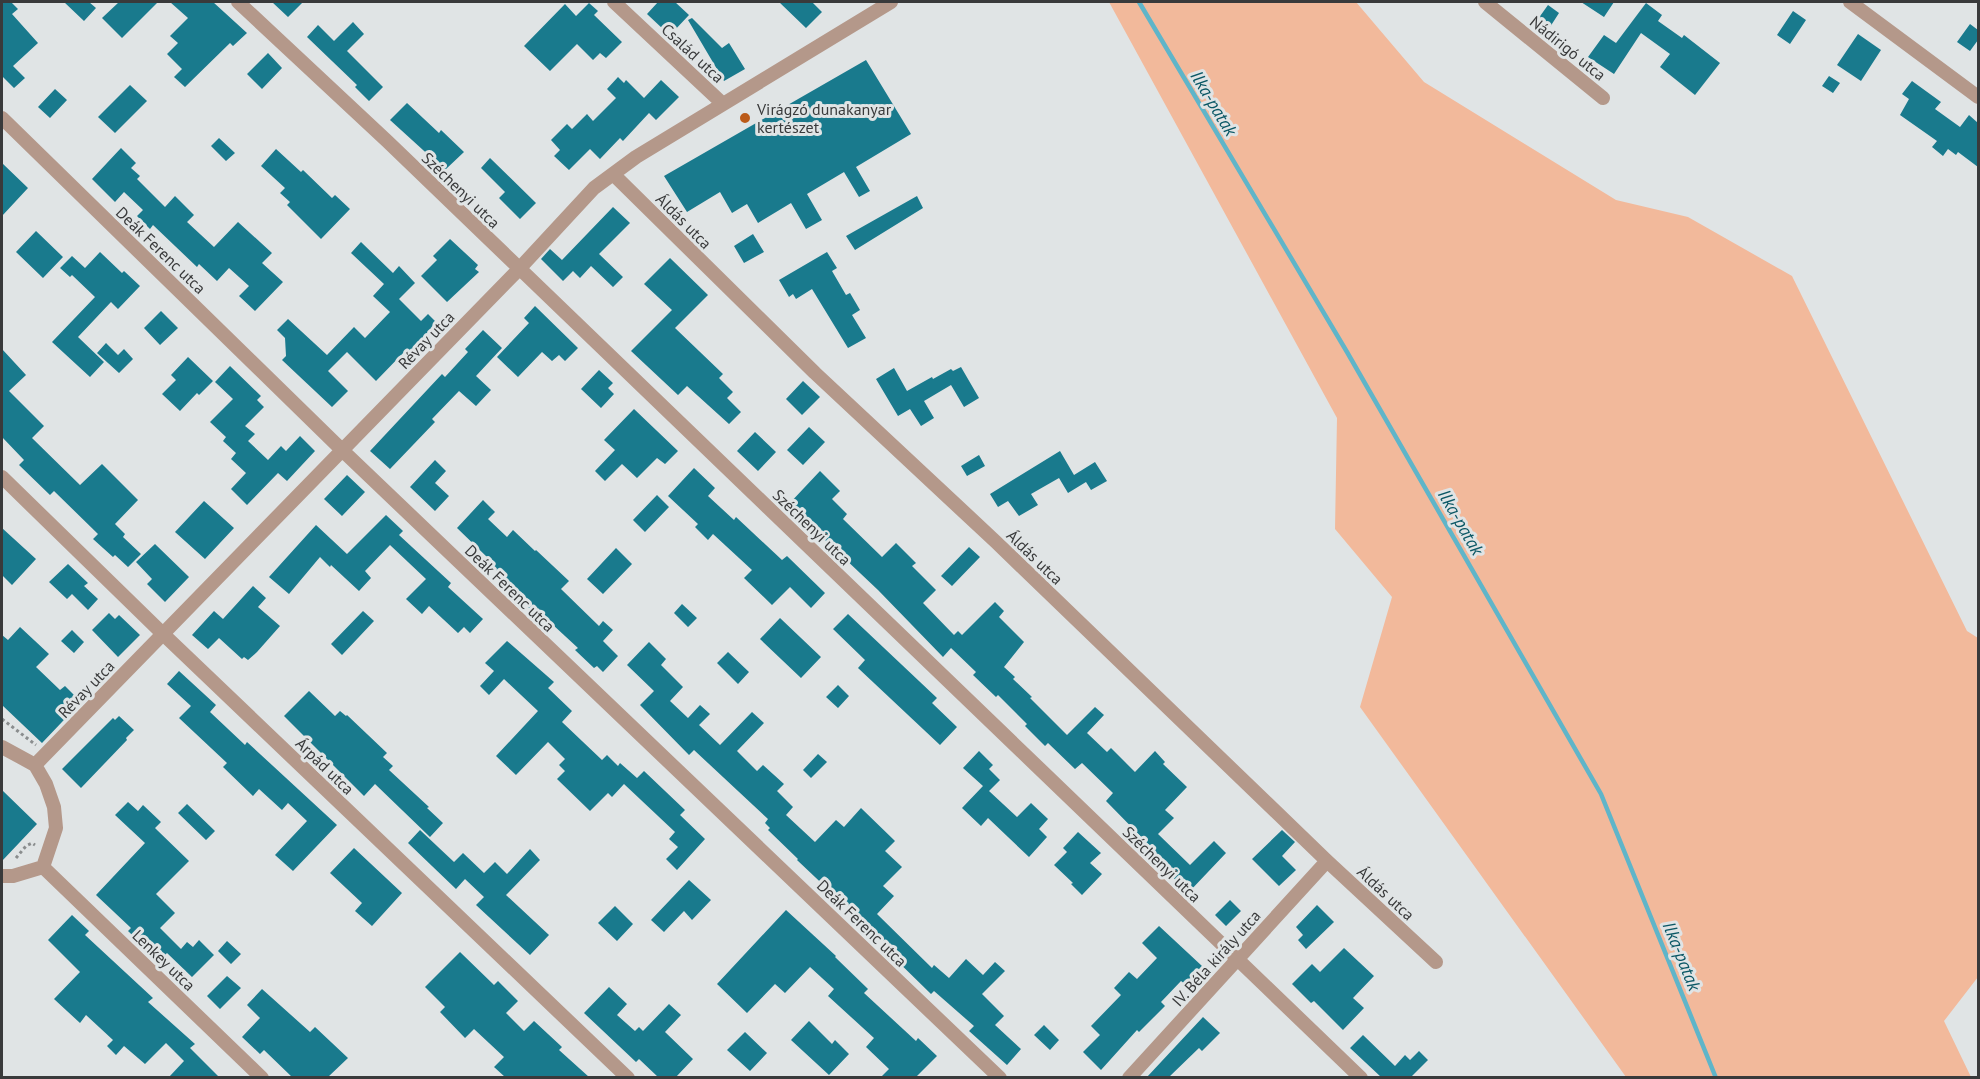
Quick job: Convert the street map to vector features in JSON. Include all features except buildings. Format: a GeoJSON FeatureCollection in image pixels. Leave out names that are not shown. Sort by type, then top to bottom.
{"type":"FeatureCollection","features":[{"type":"Feature","properties":{"kind":"street","name":"Széchenyi utca"},"geometry":{"type":"LineString","coordinates":[[238,2],[387,141],[1362,1077]]}},
{"type":"Feature","properties":{"kind":"street","name":"Család utca"},"geometry":{"type":"LineString","coordinates":[[614,2],[723,104]]}},
{"type":"Feature","properties":{"kind":"street","name":"Révay utca"},"geometry":{"type":"LineString","coordinates":[[35,765],[519,269],[594,188],[636,157],[891,2]]}},
{"type":"Feature","properties":{"kind":"street","name":"Nádirigó utca"},"geometry":{"type":"LineString","coordinates":[[1485,2],[1603,98]]}},
{"type":"Feature","properties":{"kind":"street"},"geometry":{"type":"LineString","coordinates":[[1859,4],[1978,98]]}},
{"type":"Feature","properties":{"kind":"street","name":"Deák Ferenc utca"},"geometry":{"type":"LineString","coordinates":[[2,118],[342,450],[999,1077]]}},
{"type":"Feature","properties":{"kind":"street","name":"Áldás utca"},"geometry":{"type":"LineString","coordinates":[[613,174],[814,373],[996,542],[1327,861],[1436,962]]}},
{"type":"Feature","properties":{"kind":"street","name":"Árpád utca"},"geometry":{"type":"LineString","coordinates":[[2,477],[162,633],[628,1077]]}},
{"type":"Feature","properties":{"kind":"street"},"geometry":{"type":"LineString","coordinates":[[2,747],[35,765],[46,784],[54,807],[56,828],[50,852],[43,867],[13,876],[2,876]]}},
{"type":"Feature","properties":{"kind":"street","name":"IV. Béla király utca"},"geometry":{"type":"LineString","coordinates":[[1129,1077],[1327,861]]}},
{"type":"Feature","properties":{"kind":"street","name":"Lenkey utca"},"geometry":{"type":"LineString","coordinates":[[43,867],[262,1077]]}},
{"type":"Feature","properties":{"kind":"path"},"geometry":{"type":"LineString","coordinates":[[2,719],[47,754]]}},
{"type":"Feature","properties":{"kind":"path"},"geometry":{"type":"LineString","coordinates":[[16,858],[26,846],[32,843],[43,851],[50,852]]}},
{"type":"Feature","properties":{"kind":"shaded area"},"geometry":{"type":"Polygon","coordinates":[[[1109,2],[1356,2],[1424,82],[1616,200],[1688,217],[1792,276],[1967,631],[1978,638],[1978,977],[1944,1021],[1971,1077],[1626,1077],[1360,707],[1392,597],[1335,529],[1337,418],[1109,2]]]}},
{"type":"Feature","properties":{"kind":"waterway","name":"Ilka-patak"},"geometry":{"type":"LineString","coordinates":[[1139,2],[1347,352],[1601,794],[1716,1078]]}},
{"type":"Feature","properties":{"kind":"place","name":"Virágzó dunakanyar kertészet"},"geometry":{"type":"Point","coordinates":[745,118]}}]}
